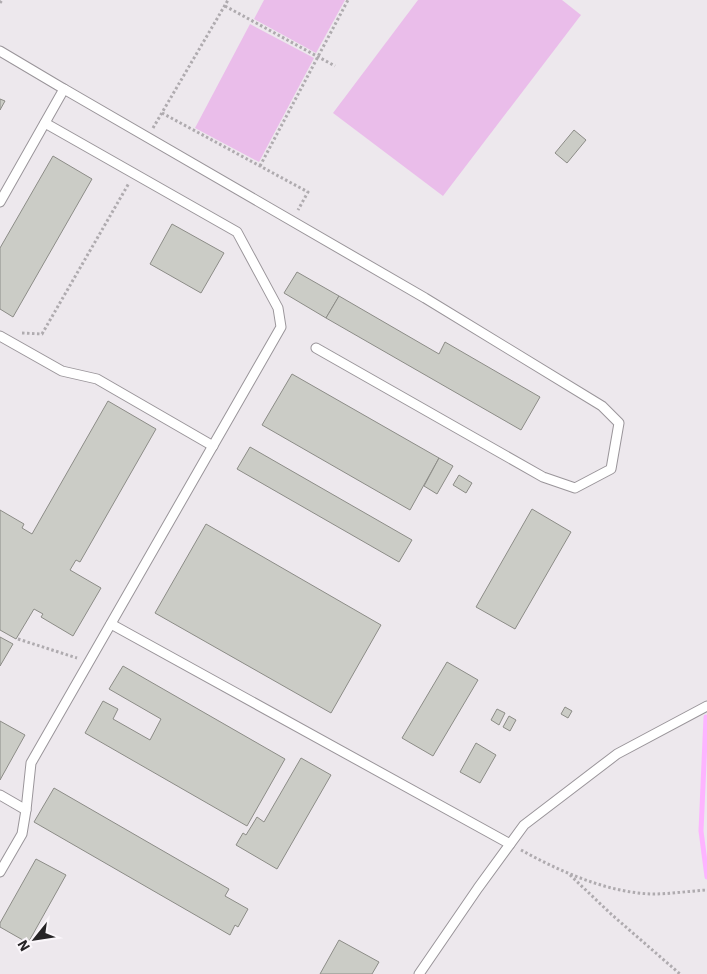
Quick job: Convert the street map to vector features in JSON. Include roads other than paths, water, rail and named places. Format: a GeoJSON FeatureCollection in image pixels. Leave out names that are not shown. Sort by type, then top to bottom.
{"type":"FeatureCollection","features":[{"type":"Feature","properties":{"kind":"lane"},"geometry":{"type":"LineString","coordinates":[[0,52],[425,298],[602,406],[619,423],[611,468],[575,488],[543,476],[316,348]]}},
{"type":"Feature","properties":{"kind":"lane"},"geometry":{"type":"LineString","coordinates":[[0,202],[64,89]]}},
{"type":"Feature","properties":{"kind":"lane"},"geometry":{"type":"LineString","coordinates":[[0,872],[22,834],[31,763],[90,664],[281,327],[278,308],[237,232],[44,124]]}},
{"type":"Feature","properties":{"kind":"lane"},"geometry":{"type":"LineString","coordinates":[[0,336],[62,371],[97,379],[213,446]]}},
{"type":"Feature","properties":{"kind":"lane"},"geometry":{"type":"LineString","coordinates":[[111,624],[510,844]]}},
{"type":"Feature","properties":{"kind":"lane"},"geometry":{"type":"LineString","coordinates":[[419,974],[524,825],[617,754],[707,706]]}},
{"type":"Feature","properties":{"kind":"lane"},"geometry":{"type":"LineString","coordinates":[[0,795],[26,810]]}},
{"type":"Feature","properties":{"kind":"waterway"},"geometry":{"type":"LineString","coordinates":[[706,717],[701,831],[707,877]]}}]}
